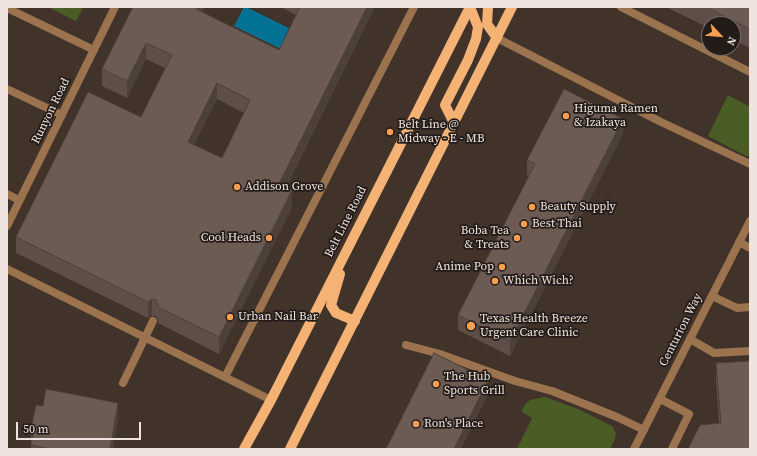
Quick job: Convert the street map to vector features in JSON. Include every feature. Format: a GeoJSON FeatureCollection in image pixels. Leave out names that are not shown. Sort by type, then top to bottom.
{"type":"FeatureCollection","features":[{"type":"Feature","properties":{"kind":"main road"},"geometry":{"type":"LineString","coordinates":[[454,123],[445,105],[468,60],[476,39],[478,27],[470,7]]}},
{"type":"Feature","properties":{"kind":"main road","name":"Belt Line Road"},"geometry":{"type":"LineString","coordinates":[[244,449],[271,400],[470,7]]}},
{"type":"Feature","properties":{"kind":"main road"},"geometry":{"type":"LineString","coordinates":[[488,7],[487,24],[497,38]]}},
{"type":"Feature","properties":{"kind":"main road"},"geometry":{"type":"LineString","coordinates":[[290,449],[512,7]]}},
{"type":"Feature","properties":{"kind":"main road"},"geometry":{"type":"LineString","coordinates":[[346,252],[331,305],[336,313],[354,321]]}},
{"type":"Feature","properties":{"kind":"street","name":"Runyon Road"},"geometry":{"type":"LineString","coordinates":[[7,226],[115,7]]}},
{"type":"Feature","properties":{"kind":"street"},"geometry":{"type":"LineString","coordinates":[[225,377],[414,7]]}},
{"type":"Feature","properties":{"kind":"street"},"geometry":{"type":"LineString","coordinates":[[621,7],[750,72]]}},
{"type":"Feature","properties":{"kind":"street"},"geometry":{"type":"LineString","coordinates":[[7,8],[94,50]]}},
{"type":"Feature","properties":{"kind":"street"},"geometry":{"type":"LineString","coordinates":[[497,38],[661,122],[750,164]]}},
{"type":"Feature","properties":{"kind":"street"},"geometry":{"type":"LineString","coordinates":[[7,89],[62,115]]}},
{"type":"Feature","properties":{"kind":"street"},"geometry":{"type":"LineString","coordinates":[[7,194],[20,200]]}},
{"type":"Feature","properties":{"kind":"street","name":"Centurion Way"},"geometry":{"type":"LineString","coordinates":[[634,449],[750,221]]}},
{"type":"Feature","properties":{"kind":"street"},"geometry":{"type":"LineString","coordinates":[[739,242],[750,248]]}},
{"type":"Feature","properties":{"kind":"street"},"geometry":{"type":"LineString","coordinates":[[7,269],[271,400]]}},
{"type":"Feature","properties":{"kind":"street"},"geometry":{"type":"LineString","coordinates":[[712,296],[737,308],[750,307]]}},
{"type":"Feature","properties":{"kind":"street"},"geometry":{"type":"LineString","coordinates":[[123,383],[153,321]]}},
{"type":"Feature","properties":{"kind":"street"},"geometry":{"type":"LineString","coordinates":[[690,339],[714,353],[750,351]]}},
{"type":"Feature","properties":{"kind":"street"},"geometry":{"type":"LineString","coordinates":[[406,345],[440,354],[515,381],[552,391],[617,417],[644,430]]}},
{"type":"Feature","properties":{"kind":"street"},"geometry":{"type":"LineString","coordinates":[[660,399],[689,414],[672,449]]}},
{"type":"Feature","properties":{"kind":"green space"},"geometry":{"type":"Polygon","coordinates":[[[48,7],[83,7],[76,21],[48,7]]]}},
{"type":"Feature","properties":{"kind":"green space"},"geometry":{"type":"Polygon","coordinates":[[[728,95],[750,107],[750,156],[746,156],[708,136],[728,95]]]}},
{"type":"Feature","properties":{"kind":"green space"},"geometry":{"type":"Polygon","coordinates":[[[545,397],[578,409],[612,426],[616,433],[610,449],[517,449],[532,418],[522,412],[522,410],[526,403],[530,400],[545,397]]]}},
{"type":"Feature","properties":{"kind":"water"},"geometry":{"type":"Polygon","coordinates":[[[244,7],[291,29],[281,49],[234,26],[244,7]]]}},
{"type":"Feature","properties":{"kind":"building"},"geometry":{"type":"Polygon","coordinates":[[[133,7],[197,7],[196,9],[279,50],[300,7],[367,7],[279,184],[292,190],[219,337],[158,307],[156,300],[152,299],[148,302],[16,237],[88,92],[141,117],[172,55],[146,43],[127,81],[102,69],[133,7]],[[217,83],[188,142],[222,158],[250,100],[217,83]]]}},
{"type":"Feature","properties":{"kind":"building"},"geometry":{"type":"Polygon","coordinates":[[[706,7],[750,7],[750,29],[741,24],[741,16],[724,16],[706,7]]]}},
{"type":"Feature","properties":{"kind":"building"},"geometry":{"type":"Polygon","coordinates":[[[564,89],[623,119],[510,341],[458,315],[535,164],[527,160],[564,89]]]}},
{"type":"Feature","properties":{"kind":"building"},"geometry":{"type":"Polygon","coordinates":[[[434,353],[488,380],[454,449],[386,449],[434,353]]]}},
{"type":"Feature","properties":{"kind":"building"},"geometry":{"type":"Polygon","coordinates":[[[750,361],[750,449],[688,449],[700,425],[721,423],[716,363],[750,361]]]}},
{"type":"Feature","properties":{"kind":"building"},"geometry":{"type":"Polygon","coordinates":[[[46,389],[118,403],[110,449],[50,449],[31,445],[34,430],[31,429],[36,405],[43,406],[46,389]]]}},
{"type":"Feature","properties":{"kind":"place","name":"Higuma Ramen & Izakaya"},"geometry":{"type":"Point","coordinates":[566,116]}},
{"type":"Feature","properties":{"kind":"place","name":"Belt Line @ Midway - E - MB"},"geometry":{"type":"Point","coordinates":[390,132]}},
{"type":"Feature","properties":{"kind":"place","name":"Addison Grove"},"geometry":{"type":"Point","coordinates":[237,187]}},
{"type":"Feature","properties":{"kind":"place","name":"Beauty Supply"},"geometry":{"type":"Point","coordinates":[532,207]}},
{"type":"Feature","properties":{"kind":"place","name":"Best Thai"},"geometry":{"type":"Point","coordinates":[524,224]}},
{"type":"Feature","properties":{"kind":"place","name":"Cool Heads"},"geometry":{"type":"Point","coordinates":[269,238]}},
{"type":"Feature","properties":{"kind":"place","name":"Boba Tea & Treats"},"geometry":{"type":"Point","coordinates":[517,238]}},
{"type":"Feature","properties":{"kind":"place","name":"Anime Pop"},"geometry":{"type":"Point","coordinates":[502,267]}},
{"type":"Feature","properties":{"kind":"place","name":"Which Wich?"},"geometry":{"type":"Point","coordinates":[495,281]}},
{"type":"Feature","properties":{"kind":"place","name":"Urban Nail Bar"},"geometry":{"type":"Point","coordinates":[230,317]}},
{"type":"Feature","properties":{"kind":"place","name":"Texas Health Breeze Urgent Care Clinic"},"geometry":{"type":"Point","coordinates":[471,326]}},
{"type":"Feature","properties":{"kind":"place","name":"The Hub Sports Grill"},"geometry":{"type":"Point","coordinates":[436,384]}},
{"type":"Feature","properties":{"kind":"place","name":"Ron's Place"},"geometry":{"type":"Point","coordinates":[416,424]}}]}
